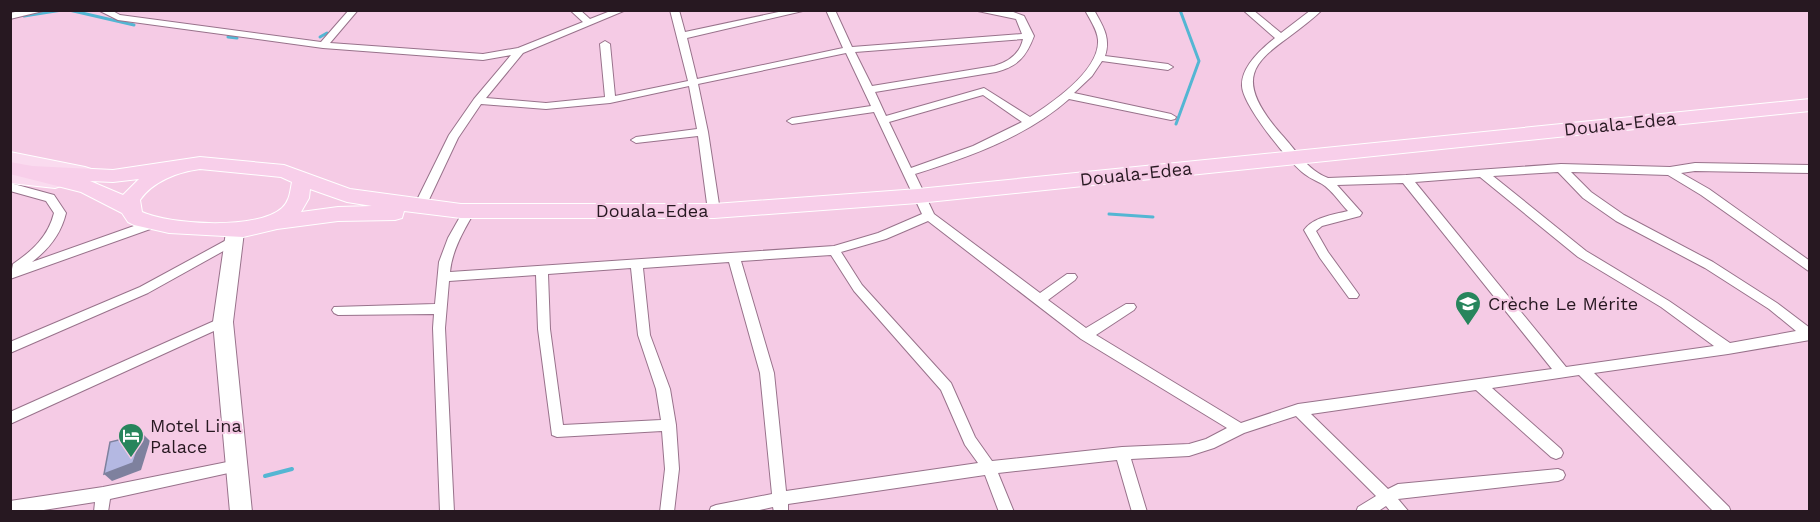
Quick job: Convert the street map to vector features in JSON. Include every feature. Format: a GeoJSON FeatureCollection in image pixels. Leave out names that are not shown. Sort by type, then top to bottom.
{"type":"FeatureCollection","features":[{"type":"Feature","properties":{"kind":"highway","name":"Douala-Edea"},"geometry":{"type":"LineString","coordinates":[[465,211],[714,211],[918,196],[1809,105]]}},
{"type":"Feature","properties":{"kind":"highway"},"geometry":{"type":"LineString","coordinates":[[10,168],[33,172],[113,176],[200,163],[284,171],[347,195],[465,211]]}},
{"type":"Feature","properties":{"kind":"highway"},"geometry":{"type":"LineString","coordinates":[[130,208],[133,195],[150,178],[181,165]]}},
{"type":"Feature","properties":{"kind":"highway"},"geometry":{"type":"LineString","coordinates":[[33,172],[115,198],[130,208],[135,217],[152,224],[234,236],[276,222],[338,214],[465,211]]}},
{"type":"Feature","properties":{"kind":"highway"},"geometry":{"type":"LineString","coordinates":[[276,222],[287,215],[297,204],[302,191],[302,179]]}},
{"type":"Feature","properties":{"kind":"main road"},"geometry":{"type":"LineString","coordinates":[[10,158],[96,176]]}},
{"type":"Feature","properties":{"kind":"main road"},"geometry":{"type":"LineString","coordinates":[[10,177],[78,185]]}},
{"type":"Feature","properties":{"kind":"main road"},"geometry":{"type":"LineString","coordinates":[[234,236],[223,322],[241,512]]}},
{"type":"Feature","properties":{"kind":"street"},"geometry":{"type":"LineString","coordinates":[[10,16],[44,10]]}},
{"type":"Feature","properties":{"kind":"street"},"geometry":{"type":"LineString","coordinates":[[102,10],[118,17],[323,45],[483,57],[520,51],[622,10]]}},
{"type":"Feature","properties":{"kind":"street"},"geometry":{"type":"LineString","coordinates":[[323,45],[354,10]]}},
{"type":"Feature","properties":{"kind":"street"},"geometry":{"type":"LineString","coordinates":[[574,10],[589,23]]}},
{"type":"Feature","properties":{"kind":"street"},"geometry":{"type":"LineString","coordinates":[[675,10],[703,132],[714,211]]}},
{"type":"Feature","properties":{"kind":"street"},"geometry":{"type":"LineString","coordinates":[[682,36],[803,10]]}},
{"type":"Feature","properties":{"kind":"street"},"geometry":{"type":"LineString","coordinates":[[830,10],[847,50],[884,120],[928,216],[1086,335],[1240,429]]}},
{"type":"Feature","properties":{"kind":"street"},"geometry":{"type":"LineString","coordinates":[[869,90],[1008,66],[1026,47],[1029,36],[1019,17],[977,10]]}},
{"type":"Feature","properties":{"kind":"street"},"geometry":{"type":"LineString","coordinates":[[907,173],[973,152],[1031,123],[1067,95],[1089,74],[1099,58],[1103,40],[1089,10]]}},
{"type":"Feature","properties":{"kind":"street"},"geometry":{"type":"LineString","coordinates":[[1247,10],[1281,38]]}},
{"type":"Feature","properties":{"kind":"street"},"geometry":{"type":"LineString","coordinates":[[1318,10],[1281,38],[1256,61],[1249,72],[1247,84],[1251,100],[1260,115],[1294,157],[1316,177],[1327,182],[1356,213],[1318,223],[1310,230],[1324,255],[1353,295]]}},
{"type":"Feature","properties":{"kind":"street"},"geometry":{"type":"LineString","coordinates":[[478,100],[546,106],[610,100],[847,50],[1029,36]]}},
{"type":"Feature","properties":{"kind":"street"},"geometry":{"type":"LineString","coordinates":[[605,44],[610,100]]}},
{"type":"Feature","properties":{"kind":"street"},"geometry":{"type":"LineString","coordinates":[[420,206],[453,137],[478,100],[520,51]]}},
{"type":"Feature","properties":{"kind":"street"},"geometry":{"type":"LineString","coordinates":[[1099,58],[1168,67]]}},
{"type":"Feature","properties":{"kind":"street"},"geometry":{"type":"LineString","coordinates":[[884,120],[984,90],[1031,123]]}},
{"type":"Feature","properties":{"kind":"street"},"geometry":{"type":"LineString","coordinates":[[1067,95],[1170,117]]}},
{"type":"Feature","properties":{"kind":"street"},"geometry":{"type":"LineString","coordinates":[[792,121],[878,108]]}},
{"type":"Feature","properties":{"kind":"street"},"geometry":{"type":"LineString","coordinates":[[636,140],[703,132]]}},
{"type":"Feature","properties":{"kind":"street"},"geometry":{"type":"LineString","coordinates":[[1327,182],[1562,168],[1670,171],[1695,167],[1809,169]]}},
{"type":"Feature","properties":{"kind":"street"},"geometry":{"type":"LineString","coordinates":[[1562,168],[1587,195],[1620,218],[1709,265],[1773,306],[1809,334]]}},
{"type":"Feature","properties":{"kind":"street"},"geometry":{"type":"LineString","coordinates":[[1670,171],[1705,192],[1809,268]]}},
{"type":"Feature","properties":{"kind":"street"},"geometry":{"type":"LineString","coordinates":[[1483,174],[1582,254],[1665,304],[1728,349]]}},
{"type":"Feature","properties":{"kind":"street"},"geometry":{"type":"LineString","coordinates":[[1406,179],[1563,372]]}},
{"type":"Feature","properties":{"kind":"street"},"geometry":{"type":"LineString","coordinates":[[10,187],[50,198],[60,213],[53,234],[44,246],[10,273]]}},
{"type":"Feature","properties":{"kind":"street"},"geometry":{"type":"LineString","coordinates":[[447,512],[439,328],[449,248],[465,211]]}},
{"type":"Feature","properties":{"kind":"street"},"geometry":{"type":"LineString","coordinates":[[444,277],[834,250],[882,236],[928,216]]}},
{"type":"Feature","properties":{"kind":"street"},"geometry":{"type":"LineString","coordinates":[[10,273],[152,224]]}},
{"type":"Feature","properties":{"kind":"street"},"geometry":{"type":"LineString","coordinates":[[10,348],[144,290],[234,236]]}},
{"type":"Feature","properties":{"kind":"street"},"geometry":{"type":"LineString","coordinates":[[834,250],[858,288],[940,378],[976,450],[989,468],[1007,512]]}},
{"type":"Feature","properties":{"kind":"street"},"geometry":{"type":"LineString","coordinates":[[734,257],[767,373],[780,505]]}},
{"type":"Feature","properties":{"kind":"street"},"geometry":{"type":"LineString","coordinates":[[637,264],[644,335],[663,389],[669,425],[672,469],[667,512]]}},
{"type":"Feature","properties":{"kind":"street"},"geometry":{"type":"LineString","coordinates":[[542,271],[544,329],[557,431],[669,425]]}},
{"type":"Feature","properties":{"kind":"street"},"geometry":{"type":"LineString","coordinates":[[1039,300],[1071,277]]}},
{"type":"Feature","properties":{"kind":"street"},"geometry":{"type":"LineString","coordinates":[[1086,335],[1130,307]]}},
{"type":"Feature","properties":{"kind":"street"},"geometry":{"type":"LineString","coordinates":[[338,310],[441,309]]}},
{"type":"Feature","properties":{"kind":"street"},"geometry":{"type":"LineString","coordinates":[[10,418],[223,322]]}},
{"type":"Feature","properties":{"kind":"street"},"geometry":{"type":"LineString","coordinates":[[716,512],[780,505],[989,468],[1122,453],[1189,450],[1209,444],[1240,429],[1298,410],[1728,349],[1809,334]]}},
{"type":"Feature","properties":{"kind":"street"},"geometry":{"type":"LineString","coordinates":[[1582,370],[1725,512]]}},
{"type":"Feature","properties":{"kind":"street"},"geometry":{"type":"LineString","coordinates":[[1478,384],[1556,453]]}},
{"type":"Feature","properties":{"kind":"street"},"geometry":{"type":"LineString","coordinates":[[1298,410],[1402,512]]}},
{"type":"Feature","properties":{"kind":"street"},"geometry":{"type":"LineString","coordinates":[[1122,453],[1140,512]]}},
{"type":"Feature","properties":{"kind":"street"},"geometry":{"type":"LineString","coordinates":[[10,508],[103,494],[237,466]]}},
{"type":"Feature","properties":{"kind":"street"},"geometry":{"type":"LineString","coordinates":[[1363,512],[1398,491],[1558,475]]}},
{"type":"Feature","properties":{"kind":"street"},"geometry":{"type":"LineString","coordinates":[[101,512],[103,494]]}},
{"type":"Feature","properties":{"kind":"building"},"geometry":{"type":"Polygon","coordinates":[[[143,434],[133,463],[104,474],[110,442],[143,434]]]}},
{"type":"Feature","properties":{"kind":"waterway"},"geometry":{"type":"LineString","coordinates":[[24,16],[62,10]]}},
{"type":"Feature","properties":{"kind":"waterway"},"geometry":{"type":"LineString","coordinates":[[69,10],[134,25]]}},
{"type":"Feature","properties":{"kind":"waterway"},"geometry":{"type":"LineString","coordinates":[[1176,124],[1199,61],[1180,10]]}},
{"type":"Feature","properties":{"kind":"waterway"},"geometry":{"type":"LineString","coordinates":[[320,37],[327,33]]}},
{"type":"Feature","properties":{"kind":"waterway"},"geometry":{"type":"LineString","coordinates":[[228,37],[237,38]]}},
{"type":"Feature","properties":{"kind":"waterway"},"geometry":{"type":"LineString","coordinates":[[1109,214],[1153,217]]}},
{"type":"Feature","properties":{"kind":"waterway"},"geometry":{"type":"LineString","coordinates":[[265,476],[292,469]]}},
{"type":"Feature","properties":{"kind":"place","name":"Crèche Le Mérite"},"geometry":{"type":"Point","coordinates":[1468,327]}},
{"type":"Feature","properties":{"kind":"place","name":"Motel Lina Palace"},"geometry":{"type":"Point","coordinates":[131,459]}}]}
